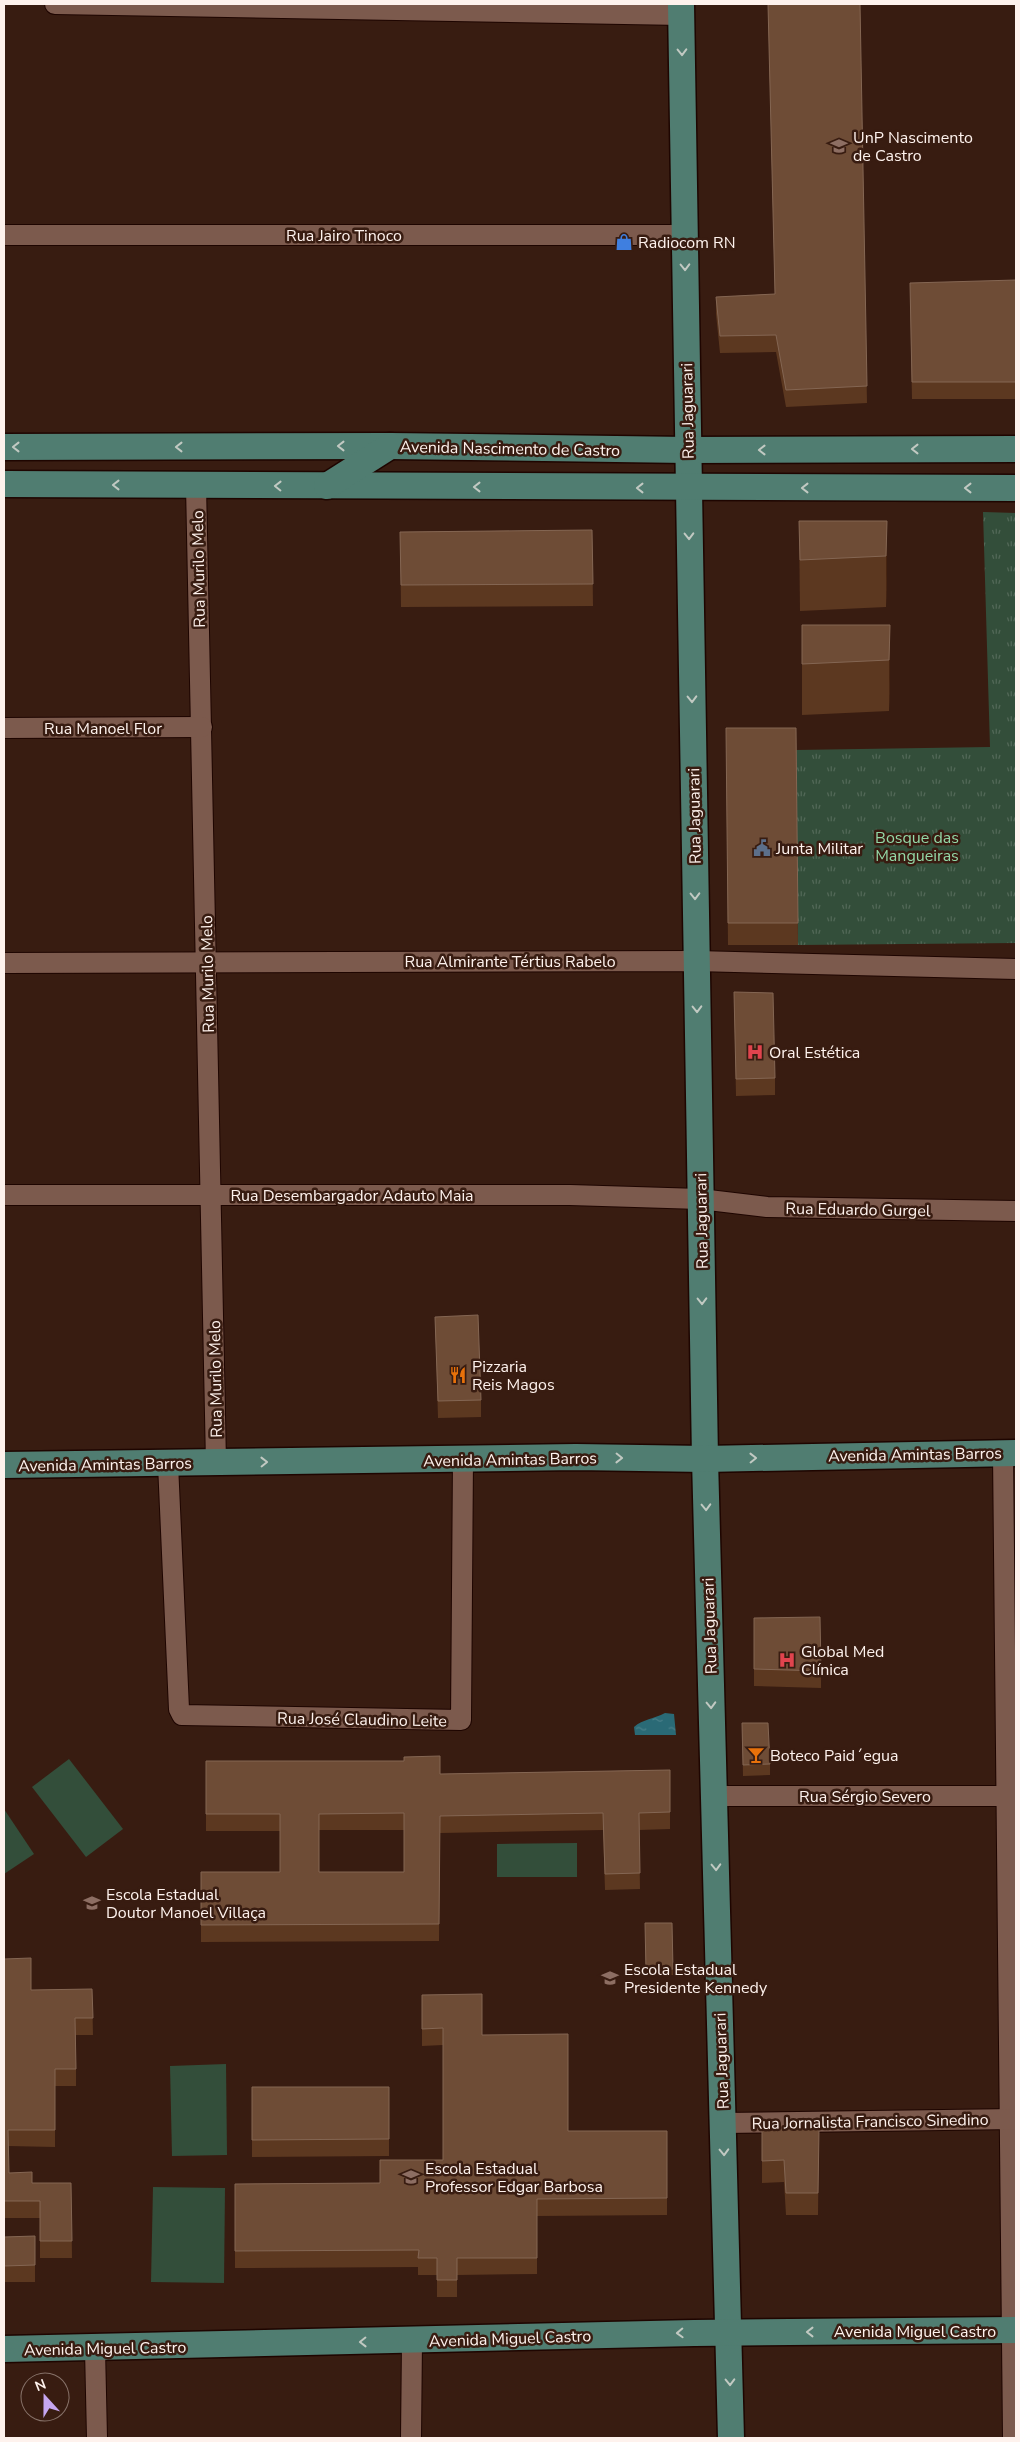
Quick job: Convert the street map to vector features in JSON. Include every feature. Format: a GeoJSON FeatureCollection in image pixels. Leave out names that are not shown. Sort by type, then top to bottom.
{"type":"FeatureCollection","features":[{"type":"Feature","properties":{"kind":"main road","name":"Rua Jaguarari"},"geometry":{"type":"LineString","coordinates":[[682,9],[687,450],[705,1459],[731,2438]]}},
{"type":"Feature","properties":{"kind":"main road","name":"Avenida Nascimento de Castro"},"geometry":{"type":"LineString","coordinates":[[4,447],[390,446],[687,450],[1016,449]]}},
{"type":"Feature","properties":{"kind":"main road"},"geometry":{"type":"LineString","coordinates":[[327,486],[390,446]]}},
{"type":"Feature","properties":{"kind":"main road"},"geometry":{"type":"LineString","coordinates":[[970,450],[1012,488]]}},
{"type":"Feature","properties":{"kind":"main road"},"geometry":{"type":"LineString","coordinates":[[8,479],[196,485],[1012,488]]}},
{"type":"Feature","properties":{"kind":"main road","name":"Avenida Amintas Barros"},"geometry":{"type":"LineString","coordinates":[[4,1465],[463,1459],[705,1459],[1010,1452]]}},
{"type":"Feature","properties":{"kind":"main road","name":"Avenida Miguel Castro"},"geometry":{"type":"LineString","coordinates":[[4,2349],[95,2349],[729,2333],[1014,2330]]}},
{"type":"Feature","properties":{"kind":"street"},"geometry":{"type":"LineString","coordinates":[[55,4],[682,9]]}},
{"type":"Feature","properties":{"kind":"street","name":"Rua Jairo Tinoco"},"geometry":{"type":"LineString","coordinates":[[4,235],[684,235]]}},
{"type":"Feature","properties":{"kind":"street","name":"Rua Murilo Melo"},"geometry":{"type":"LineString","coordinates":[[196,485],[216,1463]]}},
{"type":"Feature","properties":{"kind":"street","name":"Rua Manoel Flor"},"geometry":{"type":"LineString","coordinates":[[4,728],[202,727]]}},
{"type":"Feature","properties":{"kind":"street","name":"Rua Almirante Tértius Rabelo"},"geometry":{"type":"LineString","coordinates":[[4,964],[696,961],[1016,969]]}},
{"type":"Feature","properties":{"kind":"street","name":"Rua Desembargador Adauto Maia"},"geometry":{"type":"LineString","coordinates":[[4,1195],[570,1195],[700,1199]]}},
{"type":"Feature","properties":{"kind":"street","name":"Rua Eduardo Gurgel"},"geometry":{"type":"LineString","coordinates":[[700,1199],[767,1208],[1016,1211]]}},
{"type":"Feature","properties":{"kind":"street"},"geometry":{"type":"LineString","coordinates":[[1010,1452],[1013,2438]]}},
{"type":"Feature","properties":{"kind":"street","name":"Rua José Claudino Leite"},"geometry":{"type":"LineString","coordinates":[[168,1464],[179,1709],[182,1715],[460,1720],[463,1459]]}},
{"type":"Feature","properties":{"kind":"street","name":"Rua Sérgio Severo"},"geometry":{"type":"LineString","coordinates":[[714,1796],[1011,1796]]}},
{"type":"Feature","properties":{"kind":"street","name":"Rua Jornalista Francisco Sinedino"},"geometry":{"type":"LineString","coordinates":[[723,2123],[1013,2119]]}},
{"type":"Feature","properties":{"kind":"street"},"geometry":{"type":"LineString","coordinates":[[411,2438],[412,2341]]}},
{"type":"Feature","properties":{"kind":"street"},"geometry":{"type":"LineString","coordinates":[[95,2349],[96,2438]]}},
{"type":"Feature","properties":{"kind":"green space","name":"Bosque das Mangueiras"},"geometry":{"type":"Polygon","coordinates":[[[983,512],[1016,513],[1016,943],[798,945],[796,750],[990,747],[983,512]]]}},
{"type":"Feature","properties":{"kind":"green space"},"geometry":{"type":"Polygon","coordinates":[[[69,1759],[123,1829],[86,1857],[32,1787],[69,1759]]]}},
{"type":"Feature","properties":{"kind":"green space"},"geometry":{"type":"Polygon","coordinates":[[[4,1809],[34,1854],[4,1874],[4,1809]]]}},
{"type":"Feature","properties":{"kind":"green space"},"geometry":{"type":"Polygon","coordinates":[[[577,1843],[577,1877],[497,1877],[497,1844],[577,1843]]]}},
{"type":"Feature","properties":{"kind":"green space"},"geometry":{"type":"Polygon","coordinates":[[[226,2064],[227,2155],[172,2156],[170,2066],[226,2064]]]}},
{"type":"Feature","properties":{"kind":"green space"},"geometry":{"type":"Polygon","coordinates":[[[153,2187],[225,2188],[224,2283],[151,2282],[153,2187]]]}},
{"type":"Feature","properties":{"kind":"water"},"geometry":{"type":"Polygon","coordinates":[[[665,1713],[674,1714],[676,1735],[635,1735],[634,1727],[637,1724],[665,1713]]]}},
{"type":"Feature","properties":{"kind":"building"},"geometry":{"type":"Polygon","coordinates":[[[768,4],[860,4],[867,386],[786,390],[776,335],[720,336],[716,297],[775,294],[768,4]]]}},
{"type":"Feature","properties":{"kind":"building"},"geometry":{"type":"Polygon","coordinates":[[[1016,280],[1016,382],[912,382],[910,283],[1016,280]]]}},
{"type":"Feature","properties":{"kind":"building"},"geometry":{"type":"Polygon","coordinates":[[[799,521],[887,521],[886,556],[800,560],[799,521]]]}},
{"type":"Feature","properties":{"kind":"building"},"geometry":{"type":"Polygon","coordinates":[[[592,530],[593,584],[401,585],[400,532],[592,530]]]}},
{"type":"Feature","properties":{"kind":"building"},"geometry":{"type":"Polygon","coordinates":[[[802,625],[890,625],[889,660],[802,664],[802,625]]]}},
{"type":"Feature","properties":{"kind":"building","name":"Junta Militar"},"geometry":{"type":"Polygon","coordinates":[[[726,728],[796,728],[798,923],[728,923],[726,728]]]}},
{"type":"Feature","properties":{"kind":"building","name":"Oral Estética"},"geometry":{"type":"Polygon","coordinates":[[[734,992],[773,993],[775,1078],[736,1079],[734,992]]]}},
{"type":"Feature","properties":{"kind":"building","name":"Pizzaria Reis Magos"},"geometry":{"type":"Polygon","coordinates":[[[478,1315],[481,1400],[438,1401],[435,1317],[478,1315]]]}},
{"type":"Feature","properties":{"kind":"building","name":"Global Med Clínica"},"geometry":{"type":"Polygon","coordinates":[[[820,1617],[821,1671],[754,1669],[754,1618],[820,1617]]]}},
{"type":"Feature","properties":{"kind":"building","name":"Boteco Paid´egua"},"geometry":{"type":"Polygon","coordinates":[[[742,1723],[768,1723],[770,1764],[743,1765],[742,1723]]]}},
{"type":"Feature","properties":{"kind":"building"},"geometry":{"type":"Polygon","coordinates":[[[440,1756],[440,1774],[670,1770],[670,1812],[639,1813],[640,1873],[605,1874],[603,1813],[440,1816],[439,1924],[201,1925],[201,1872],[280,1872],[280,1814],[206,1814],[206,1761],[404,1761],[404,1757],[440,1756]],[[404,1813],[319,1814],[319,1872],[404,1872],[404,1813]]]}},
{"type":"Feature","properties":{"kind":"building"},"geometry":{"type":"Polygon","coordinates":[[[645,1923],[672,1923],[673,1969],[646,1970],[645,1923]]]}},
{"type":"Feature","properties":{"kind":"building"},"geometry":{"type":"Polygon","coordinates":[[[31,1958],[31,1990],[92,1989],[93,2018],[75,2018],[76,2069],[55,2069],[55,2130],[8,2130],[9,2173],[32,2172],[32,2183],[71,2183],[72,2241],[40,2241],[40,2201],[4,2201],[4,1959],[31,1958]]]}},
{"type":"Feature","properties":{"kind":"building"},"geometry":{"type":"Polygon","coordinates":[[[482,1994],[482,2035],[568,2034],[568,2131],[667,2131],[667,2198],[537,2199],[537,2258],[457,2258],[457,2280],[437,2280],[437,2258],[418,2258],[419,2250],[235,2251],[235,2184],[380,2183],[380,2160],[443,2160],[443,2028],[422,2029],[422,1995],[482,1994]]]}},
{"type":"Feature","properties":{"kind":"building"},"geometry":{"type":"Polygon","coordinates":[[[252,2087],[389,2087],[389,2139],[252,2140],[252,2087]]]}},
{"type":"Feature","properties":{"kind":"building"},"geometry":{"type":"Polygon","coordinates":[[[819,2129],[818,2193],[786,2193],[784,2160],[762,2161],[762,2130],[819,2129]]]}},
{"type":"Feature","properties":{"kind":"building"},"geometry":{"type":"Polygon","coordinates":[[[35,2236],[35,2265],[4,2266],[4,2237],[35,2236]]]}},
{"type":"Feature","properties":{"kind":"place","name":"UnP Nascimento de Castro"},"geometry":{"type":"Point","coordinates":[839,146]}},
{"type":"Feature","properties":{"kind":"place","name":"Radiocom RN"},"geometry":{"type":"Point","coordinates":[624,242]}},
{"type":"Feature","properties":{"kind":"place","name":"Junta Militar"},"geometry":{"type":"Point","coordinates":[762,848]}},
{"type":"Feature","properties":{"kind":"place","name":"Oral Estética"},"geometry":{"type":"Point","coordinates":[755,1052]}},
{"type":"Feature","properties":{"kind":"place","name":"Pizzaria Reis Magos"},"geometry":{"type":"Point","coordinates":[458,1375]}},
{"type":"Feature","properties":{"kind":"place","name":"Global Med Clínica"},"geometry":{"type":"Point","coordinates":[787,1660]}},
{"type":"Feature","properties":{"kind":"place","name":"Boteco Paid´egua"},"geometry":{"type":"Point","coordinates":[756,1755]}},
{"type":"Feature","properties":{"kind":"place","name":"Escola Estadual Doutor Manoel Villaça"},"geometry":{"type":"Point","coordinates":[92,1903]}},
{"type":"Feature","properties":{"kind":"place","name":"Escola Estadual Presidente Kennedy"},"geometry":{"type":"Point","coordinates":[610,1978]}},
{"type":"Feature","properties":{"kind":"place","name":"Escola Estadual Professor Edgar Barbosa"},"geometry":{"type":"Point","coordinates":[411,2177]}}]}
